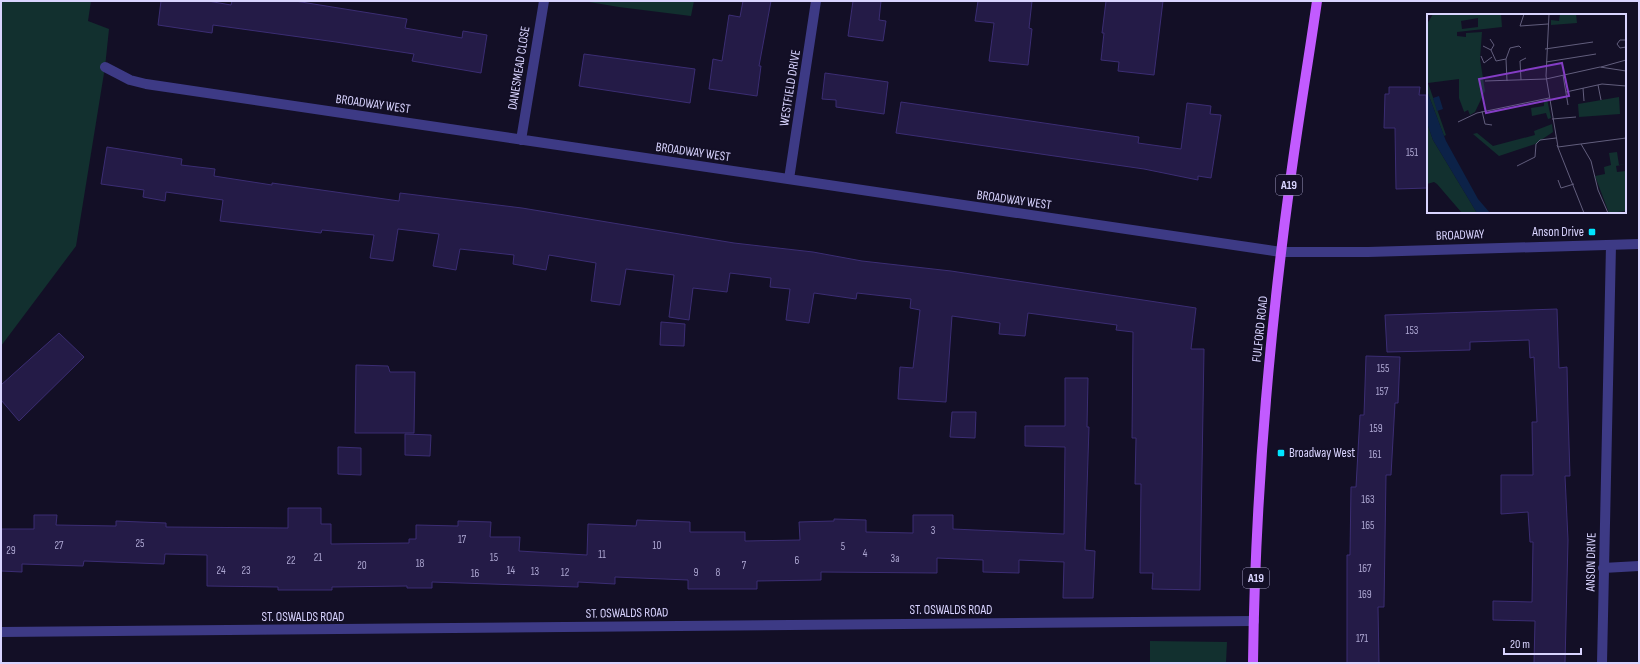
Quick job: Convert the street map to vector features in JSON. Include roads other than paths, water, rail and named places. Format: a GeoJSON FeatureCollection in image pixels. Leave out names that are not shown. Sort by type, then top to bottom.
{"type":"FeatureCollection","features":[{"type":"Feature","properties":{"kind":"main road","name":"FULFORD ROAD"},"geometry":{"type":"LineString","coordinates":[[1253,663],[1263,437],[1281,252],[1317,1]]}},
{"type":"Feature","properties":{"kind":"street","name":"DANESMEAD CLOSE"},"geometry":{"type":"LineString","coordinates":[[521,140],[544,1]]}},
{"type":"Feature","properties":{"kind":"street","name":"WESTFIELD DRIVE"},"geometry":{"type":"LineString","coordinates":[[789,179],[816,1]]}},
{"type":"Feature","properties":{"kind":"street","name":"BROADWAY WEST"},"geometry":{"type":"LineString","coordinates":[[105,67],[130,80],[146,84],[1281,252]]}},
{"type":"Feature","properties":{"kind":"street","name":"BROADWAY"},"geometry":{"type":"LineString","coordinates":[[1281,252],[1368,252],[1639,244]]}},
{"type":"Feature","properties":{"kind":"street","name":"ANSON DRIVE"},"geometry":{"type":"LineString","coordinates":[[1602,663],[1611,245]]}},
{"type":"Feature","properties":{"kind":"street"},"geometry":{"type":"LineString","coordinates":[[1604,568],[1639,566]]}},
{"type":"Feature","properties":{"kind":"street","name":"ST. OSWALDS ROAD"},"geometry":{"type":"LineString","coordinates":[[1,632],[1254,620]]}},
{"type":"Feature","properties":{"kind":"place","name":"Anson Drive"},"geometry":{"type":"Point","coordinates":[1592,232]}},
{"type":"Feature","properties":{"kind":"place","name":"Broadway West"},"geometry":{"type":"Point","coordinates":[1281,453]}}]}
